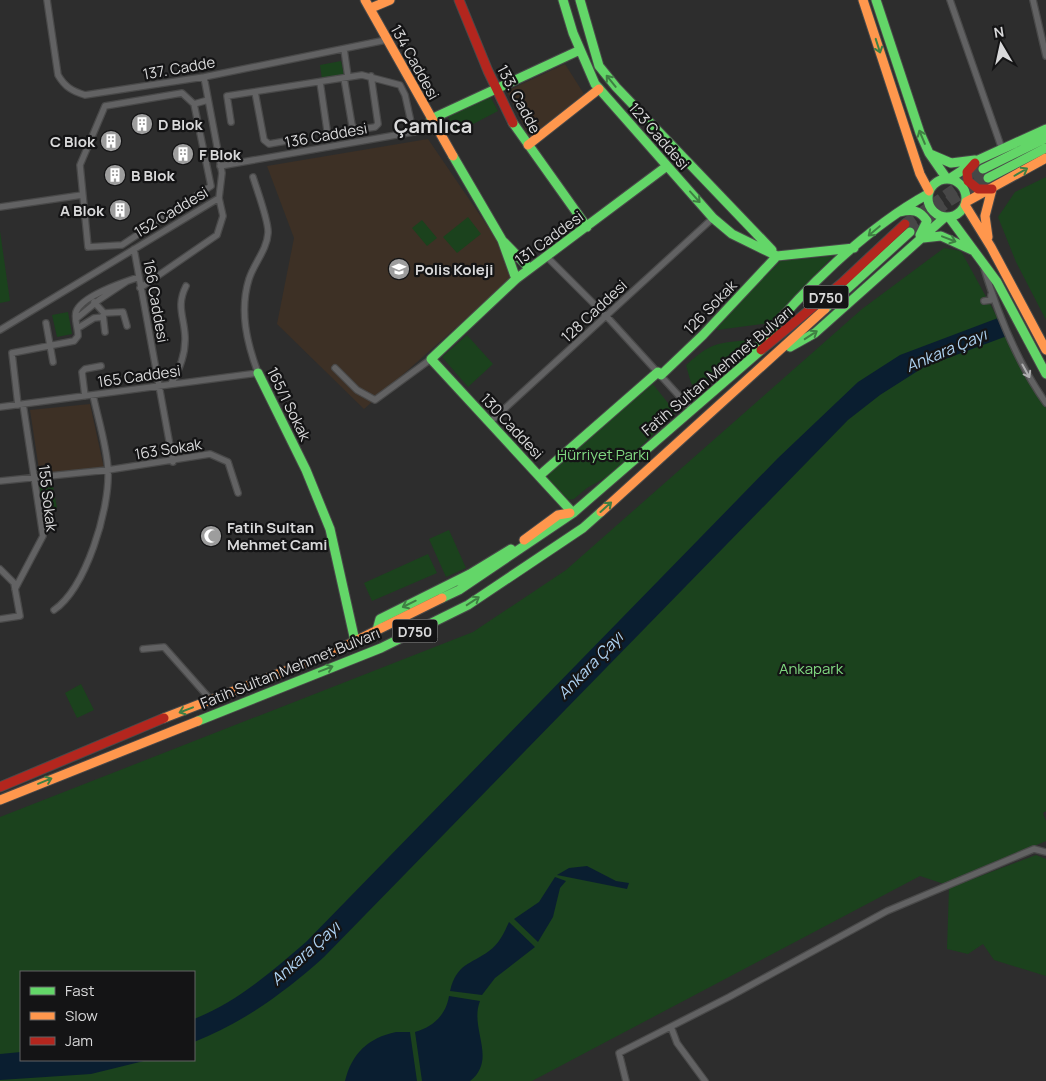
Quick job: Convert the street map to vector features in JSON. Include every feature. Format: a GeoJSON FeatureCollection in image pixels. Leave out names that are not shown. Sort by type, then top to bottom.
{"type":"FeatureCollection","features":[{"type":"Feature","properties":{"kind":"main road","name":"134 Caddesi"},"geometry":{"type":"LineString","coordinates":[[365,0],[436,128],[502,240],[516,279]]}},
{"type":"Feature","properties":{"kind":"main road"},"geometry":{"type":"LineString","coordinates":[[371,8],[390,0]]}},
{"type":"Feature","properties":{"kind":"main road","name":"133. Cadde"},"geometry":{"type":"LineString","coordinates":[[459,0],[496,88],[518,132],[559,185],[587,227]]}},
{"type":"Feature","properties":{"kind":"main road","name":"123 Caddesi"},"geometry":{"type":"LineString","coordinates":[[563,0],[580,50],[599,89],[713,218],[732,234],[777,256]]}},
{"type":"Feature","properties":{"kind":"main road","name":"123 Caddesi"},"geometry":{"type":"LineString","coordinates":[[580,0],[599,66],[677,152],[777,256]]}},
{"type":"Feature","properties":{"kind":"main road"},"geometry":{"type":"LineString","coordinates":[[863,0],[920,174],[928,192],[930,208],[938,216],[947,218],[980,255],[1011,307],[1036,359],[1046,374]]}},
{"type":"Feature","properties":{"kind":"main road"},"geometry":{"type":"LineString","coordinates":[[876,0],[912,109],[929,153],[948,179],[963,188],[965,203],[991,247],[1046,350]]}},
{"type":"Feature","properties":{"kind":"main road"},"geometry":{"type":"LineString","coordinates":[[431,119],[580,50]]}},
{"type":"Feature","properties":{"kind":"main road"},"geometry":{"type":"LineString","coordinates":[[528,145],[599,89]]}},
{"type":"Feature","properties":{"kind":"main road"},"geometry":{"type":"LineString","coordinates":[[743,365],[770,331],[855,248],[897,212],[928,192],[937,182],[948,179],[978,160],[1046,129]]}},
{"type":"Feature","properties":{"kind":"main road"},"geometry":{"type":"LineString","coordinates":[[983,169],[1046,138]]}},
{"type":"Feature","properties":{"kind":"main road"},"geometry":{"type":"LineString","coordinates":[[988,178],[1046,148]]}},
{"type":"Feature","properties":{"kind":"main road"},"geometry":{"type":"LineString","coordinates":[[929,153],[952,162],[978,160]]}},
{"type":"Feature","properties":{"kind":"main road"},"geometry":{"type":"LineString","coordinates":[[769,359],[815,333],[916,240],[947,218],[957,215],[965,203],[1046,158]]}},
{"type":"Feature","properties":{"kind":"main road"},"geometry":{"type":"LineString","coordinates":[[978,160],[967,172],[968,181],[978,189],[992,189]]}},
{"type":"Feature","properties":{"kind":"main road","name":"131 Caddesi"},"geometry":{"type":"LineString","coordinates":[[431,359],[516,279],[667,166]]}},
{"type":"Feature","properties":{"kind":"main road"},"geometry":{"type":"LineString","coordinates":[[991,247],[985,216],[992,189]]}},
{"type":"Feature","properties":{"kind":"main road"},"geometry":{"type":"LineString","coordinates":[[897,212],[912,209],[923,214],[927,221],[925,228],[916,240]]}},
{"type":"Feature","properties":{"kind":"main road","name":"Fatih Sultan Mehmet Bulvarı"},"geometry":{"type":"LineString","coordinates":[[0,787],[211,700],[329,654],[459,590],[573,513],[691,409],[907,228],[849,289],[583,528],[468,605],[381,648],[0,800]]}},
{"type":"Feature","properties":{"kind":"main road"},"geometry":{"type":"LineString","coordinates":[[916,240],[933,235],[942,236],[980,255]]}},
{"type":"Feature","properties":{"kind":"main road","name":"134 Caddesi"},"geometry":{"type":"LineString","coordinates":[[502,240],[530,268]]}},
{"type":"Feature","properties":{"kind":"main road"},"geometry":{"type":"LineString","coordinates":[[777,256],[855,248]]}},
{"type":"Feature","properties":{"kind":"main road","name":"126 Sokak"},"geometry":{"type":"LineString","coordinates":[[540,476],[703,335],[777,256]]}},
{"type":"Feature","properties":{"kind":"main road","name":"130 Caddesi"},"geometry":{"type":"LineString","coordinates":[[431,359],[573,513]]}},
{"type":"Feature","properties":{"kind":"main road","name":"165/1 Sokak"},"geometry":{"type":"LineString","coordinates":[[258,373],[306,470],[330,529],[355,641]]}},
{"type":"Feature","properties":{"kind":"street","name":"137. Cadde"},"geometry":{"type":"LineString","coordinates":[[47,0],[58,75],[64,85],[84,95],[204,77],[386,40]]}},
{"type":"Feature","properties":{"kind":"street"},"geometry":{"type":"LineString","coordinates":[[950,0],[1002,149]]}},
{"type":"Feature","properties":{"kind":"street"},"geometry":{"type":"LineString","coordinates":[[1033,0],[1046,56]]}},
{"type":"Feature","properties":{"kind":"street"},"geometry":{"type":"LineString","coordinates":[[344,49],[353,127],[356,130],[375,127],[378,124],[371,76]]}},
{"type":"Feature","properties":{"kind":"street"},"geometry":{"type":"LineString","coordinates":[[231,122],[227,96],[346,77],[371,76],[400,85],[405,94],[411,122]]}},
{"type":"Feature","properties":{"kind":"street","name":"152 Caddesi"},"geometry":{"type":"LineString","coordinates":[[0,330],[219,198],[220,166],[204,77]]}},
{"type":"Feature","properties":{"kind":"street"},"geometry":{"type":"LineString","coordinates":[[320,82],[327,130]]}},
{"type":"Feature","properties":{"kind":"street"},"geometry":{"type":"LineString","coordinates":[[255,92],[264,140],[269,144],[286,141]]}},
{"type":"Feature","properties":{"kind":"street"},"geometry":{"type":"LineString","coordinates":[[182,93],[194,104],[211,186],[122,245],[88,247],[80,165],[105,106],[182,93]]}},
{"type":"Feature","properties":{"kind":"street"},"geometry":{"type":"LineString","coordinates":[[194,104],[208,100]]}},
{"type":"Feature","properties":{"kind":"street","name":"136 Caddesi"},"geometry":{"type":"LineString","coordinates":[[220,166],[436,128]]}},
{"type":"Feature","properties":{"kind":"street","name":"165/1 Sokak"},"geometry":{"type":"LineString","coordinates":[[253,177],[268,232],[263,251],[249,279],[244,314],[248,346],[258,373]]}},
{"type":"Feature","properties":{"kind":"street"},"geometry":{"type":"LineString","coordinates":[[0,206],[82,195]]}},
{"type":"Feature","properties":{"kind":"street"},"geometry":{"type":"LineString","coordinates":[[140,288],[217,235],[223,216],[219,198]]}},
{"type":"Feature","properties":{"kind":"street","name":"128 Caddesi"},"geometry":{"type":"LineString","coordinates":[[490,422],[713,218]]}},
{"type":"Feature","properties":{"kind":"street","name":"166 Caddesi"},"geometry":{"type":"LineString","coordinates":[[134,250],[173,462]]}},
{"type":"Feature","properties":{"kind":"street"},"geometry":{"type":"LineString","coordinates":[[980,255],[991,292],[1001,316],[1022,363],[1046,403]]}},
{"type":"Feature","properties":{"kind":"street"},"geometry":{"type":"LineString","coordinates":[[546,256],[607,317],[691,409]]}},
{"type":"Feature","properties":{"kind":"street"},"geometry":{"type":"LineString","coordinates":[[50,345],[74,341],[78,336],[76,319],[78,308],[93,301],[111,286],[138,277]]}},
{"type":"Feature","properties":{"kind":"street"},"geometry":{"type":"LineString","coordinates":[[172,384],[184,358],[185,336],[180,299],[186,286]]}},
{"type":"Feature","properties":{"kind":"street"},"geometry":{"type":"LineString","coordinates":[[984,301],[991,300],[991,292]]}},
{"type":"Feature","properties":{"kind":"street"},"geometry":{"type":"LineString","coordinates":[[93,301],[104,315],[105,332]]}},
{"type":"Feature","properties":{"kind":"street"},"geometry":{"type":"LineString","coordinates":[[78,328],[94,318],[122,311],[125,315],[127,326]]}},
{"type":"Feature","properties":{"kind":"street"},"geometry":{"type":"LineString","coordinates":[[46,323],[53,362]]}},
{"type":"Feature","properties":{"kind":"street","name":"155 Sokak"},"geometry":{"type":"LineString","coordinates":[[15,588],[43,536],[12,354],[16,351],[50,345]]}},
{"type":"Feature","properties":{"kind":"street"},"geometry":{"type":"LineString","coordinates":[[335,368],[357,390],[375,400],[431,359]]}},
{"type":"Feature","properties":{"kind":"street"},"geometry":{"type":"LineString","coordinates":[[85,396],[83,370],[101,366]]}},
{"type":"Feature","properties":{"kind":"street","name":"165 Caddesi"},"geometry":{"type":"LineString","coordinates":[[0,407],[258,373]]}},
{"type":"Feature","properties":{"kind":"street"},"geometry":{"type":"LineString","coordinates":[[54,610],[62,605],[86,565],[104,513],[108,470],[93,395]]}},
{"type":"Feature","properties":{"kind":"street","name":"163 Sokak"},"geometry":{"type":"LineString","coordinates":[[0,481],[173,462],[210,454],[228,462],[238,493]]}},
{"type":"Feature","properties":{"kind":"street"},"geometry":{"type":"LineString","coordinates":[[0,569],[14,582],[20,616],[0,620]]}},
{"type":"Feature","properties":{"kind":"street"},"geometry":{"type":"LineString","coordinates":[[143,649],[164,647],[211,700]]}},
{"type":"Feature","properties":{"kind":"street"},"geometry":{"type":"LineString","coordinates":[[626,1081],[619,1053],[887,911],[1034,850],[1046,852]]}},
{"type":"Feature","properties":{"kind":"street"},"geometry":{"type":"LineString","coordinates":[[671,1027],[677,1043],[705,1081]]}},
{"type":"Feature","properties":{"kind":"shaded area"},"geometry":{"type":"Polygon","coordinates":[[[565,64],[584,94],[530,139],[507,91],[565,64]]]}},
{"type":"Feature","properties":{"kind":"shaded area","name":"Polis Koleji"},"geometry":{"type":"Polygon","coordinates":[[[428,139],[499,243],[512,278],[364,409],[277,324],[294,238],[267,166],[428,139]]]}},
{"type":"Feature","properties":{"kind":"shaded area"},"geometry":{"type":"Polygon","coordinates":[[[90,404],[104,468],[40,476],[30,410],[90,404]]]}},
{"type":"Feature","properties":{"kind":"green space"},"geometry":{"type":"Polygon","coordinates":[[[341,61],[344,75],[322,79],[320,65],[341,61]]]}},
{"type":"Feature","properties":{"kind":"green space"},"geometry":{"type":"Polygon","coordinates":[[[488,92],[498,111],[456,133],[447,115],[488,92]]]}},
{"type":"Feature","properties":{"kind":"green space"},"geometry":{"type":"Polygon","coordinates":[[[1046,177],[1046,320],[1016,262],[998,217],[1015,192],[1046,177]]]}},
{"type":"Feature","properties":{"kind":"green space"},"geometry":{"type":"Polygon","coordinates":[[[468,217],[481,234],[457,253],[443,237],[468,217]]]}},
{"type":"Feature","properties":{"kind":"green space"},"geometry":{"type":"Polygon","coordinates":[[[422,220],[437,238],[427,246],[412,228],[422,220]]]}},
{"type":"Feature","properties":{"kind":"green space"},"geometry":{"type":"Polygon","coordinates":[[[0,231],[10,301],[0,303],[0,231]]]}},
{"type":"Feature","properties":{"kind":"green space","name":"Ankapark"},"geometry":{"type":"Polygon","coordinates":[[[944,248],[961,251],[1002,326],[1023,373],[1046,408],[1046,811],[1043,813],[1046,821],[1046,841],[944,884],[920,876],[532,1081],[0,1081],[0,817],[473,632],[566,570],[862,309],[944,248]]]}},
{"type":"Feature","properties":{"kind":"green space"},"geometry":{"type":"Polygon","coordinates":[[[833,256],[770,323],[717,330],[714,325],[781,261],[833,256]]]}},
{"type":"Feature","properties":{"kind":"green space"},"geometry":{"type":"Polygon","coordinates":[[[68,312],[72,334],[57,337],[52,315],[68,312]]]}},
{"type":"Feature","properties":{"kind":"green space"},"geometry":{"type":"Polygon","coordinates":[[[467,335],[493,364],[468,387],[442,357],[467,335]]]}},
{"type":"Feature","properties":{"kind":"green space"},"geometry":{"type":"Polygon","coordinates":[[[750,340],[698,391],[691,383],[686,365],[702,352],[722,343],[750,340]]]}},
{"type":"Feature","properties":{"kind":"green space","name":"Hürriyet Parkı"},"geometry":{"type":"Polygon","coordinates":[[[652,383],[676,413],[612,474],[587,488],[574,499],[568,500],[548,479],[548,475],[652,383]]]}},
{"type":"Feature","properties":{"kind":"green space"},"geometry":{"type":"Polygon","coordinates":[[[52,481],[57,508],[42,510],[37,483],[52,481]]]}},
{"type":"Feature","properties":{"kind":"green space"},"geometry":{"type":"Polygon","coordinates":[[[449,530],[466,568],[446,577],[429,539],[449,530]]]}},
{"type":"Feature","properties":{"kind":"green space"},"geometry":{"type":"Polygon","coordinates":[[[428,554],[437,573],[372,601],[364,583],[428,554]]]}},
{"type":"Feature","properties":{"kind":"green space"},"geometry":{"type":"Polygon","coordinates":[[[81,684],[94,710],[77,718],[65,693],[81,684]]]}},
{"type":"Feature","properties":{"kind":"green space"},"geometry":{"type":"Polygon","coordinates":[[[1036,855],[1046,859],[1046,976],[994,960],[983,944],[968,954],[947,949],[949,888],[1036,855]]]}},
{"type":"Feature","properties":{"kind":"water","name":"Ankara Çayı"},"geometry":{"type":"Polygon","coordinates":[[[998,318],[1007,336],[924,367],[880,395],[848,420],[324,957],[263,1006],[230,1026],[195,1042],[195,1019],[239,995],[267,975],[306,942],[778,458],[858,382],[900,355],[998,318]]]}},
{"type":"Feature","properties":{"kind":"water"},"geometry":{"type":"Polygon","coordinates":[[[587,866],[616,881],[629,883],[627,889],[557,875],[569,868],[587,866]]]}},
{"type":"Feature","properties":{"kind":"water"},"geometry":{"type":"Polygon","coordinates":[[[555,877],[566,881],[560,888],[553,917],[538,942],[514,919],[539,902],[555,877]]]}},
{"type":"Feature","properties":{"kind":"water"},"geometry":{"type":"Polygon","coordinates":[[[509,922],[535,947],[495,978],[482,995],[450,991],[460,970],[493,948],[501,938],[509,922]]]}},
{"type":"Feature","properties":{"kind":"water"},"geometry":{"type":"Polygon","coordinates":[[[449,996],[480,1001],[478,1022],[483,1053],[482,1063],[478,1072],[470,1081],[422,1081],[415,1032],[422,1030],[438,1019],[445,1009],[449,996]]]}},
{"type":"Feature","properties":{"kind":"water"},"geometry":{"type":"Polygon","coordinates":[[[396,1032],[410,1032],[417,1081],[345,1081],[352,1062],[363,1048],[377,1038],[396,1032]]]}},
{"type":"Feature","properties":{"kind":"water"},"geometry":{"type":"Polygon","coordinates":[[[20,1052],[20,1061],[144,1061],[91,1074],[0,1080],[0,1054],[20,1052]]]}},
{"type":"Feature","properties":{"kind":"tunnel"},"geometry":{"type":"LineString","coordinates":[[905,224],[983,169]]}},
{"type":"Feature","properties":{"kind":"tunnel"},"geometry":{"type":"LineString","coordinates":[[910,232],[949,201],[988,178]]}},
{"type":"Feature","properties":{"kind":"traffic: fast"},"geometry":{"type":"LineString","coordinates":[[563,0],[573,33],[595,84],[713,218],[732,234],[777,256],[854,248]]}},
{"type":"Feature","properties":{"kind":"traffic: fast"},"geometry":{"type":"LineString","coordinates":[[580,0],[599,66],[616,87],[772,250]]}},
{"type":"Feature","properties":{"kind":"traffic: fast"},"geometry":{"type":"LineString","coordinates":[[876,0],[920,133],[929,153],[947,179]]}},
{"type":"Feature","properties":{"kind":"traffic: fast"},"geometry":{"type":"LineString","coordinates":[[431,119],[580,50]]}},
{"type":"Feature","properties":{"kind":"traffic: fast"},"geometry":{"type":"LineString","coordinates":[[513,123],[587,227]]}},
{"type":"Feature","properties":{"kind":"traffic: fast"},"geometry":{"type":"LineString","coordinates":[[949,179],[978,160],[1046,129]]}},
{"type":"Feature","properties":{"kind":"traffic: fast"},"geometry":{"type":"LineString","coordinates":[[983,169],[1046,138]]}},
{"type":"Feature","properties":{"kind":"traffic: fast"},"geometry":{"type":"LineString","coordinates":[[988,178],[1046,148]]}},
{"type":"Feature","properties":{"kind":"traffic: fast"},"geometry":{"type":"LineString","coordinates":[[930,154],[951,163],[975,160]]}},
{"type":"Feature","properties":{"kind":"traffic: fast"},"geometry":{"type":"LineString","coordinates":[[453,156],[502,240],[516,279]]}},
{"type":"Feature","properties":{"kind":"traffic: fast"},"geometry":{"type":"LineString","coordinates":[[573,513],[431,359],[516,279],[667,166]]}},
{"type":"Feature","properties":{"kind":"traffic: fast"},"geometry":{"type":"LineString","coordinates":[[947,179],[961,184],[966,198],[961,212],[947,217],[933,212],[928,198],[933,184],[947,179]]}},
{"type":"Feature","properties":{"kind":"traffic: fast"},"geometry":{"type":"LineString","coordinates":[[756,349],[792,306],[835,263],[881,225],[928,194]]}},
{"type":"Feature","properties":{"kind":"traffic: fast"},"geometry":{"type":"LineString","coordinates":[[900,212],[915,211],[924,217],[927,221],[920,235]]}},
{"type":"Feature","properties":{"kind":"traffic: fast"},"geometry":{"type":"LineString","coordinates":[[949,217],[997,282],[1046,374]]}},
{"type":"Feature","properties":{"kind":"traffic: fast"},"geometry":{"type":"LineString","coordinates":[[790,347],[815,333],[944,218]]}},
{"type":"Feature","properties":{"kind":"traffic: fast"},"geometry":{"type":"LineString","coordinates":[[825,309],[910,232]]}},
{"type":"Feature","properties":{"kind":"traffic: fast"},"geometry":{"type":"LineString","coordinates":[[923,238],[941,236],[974,251]]}},
{"type":"Feature","properties":{"kind":"traffic: fast"},"geometry":{"type":"LineString","coordinates":[[504,242],[529,268]]}},
{"type":"Feature","properties":{"kind":"traffic: fast"},"geometry":{"type":"LineString","coordinates":[[661,375],[703,335],[777,256]]}},
{"type":"Feature","properties":{"kind":"traffic: fast"},"geometry":{"type":"LineString","coordinates":[[442,598],[459,590],[573,513],[761,350]]}},
{"type":"Feature","properties":{"kind":"traffic: fast"},"geometry":{"type":"LineString","coordinates":[[539,476],[658,372]]}},
{"type":"Feature","properties":{"kind":"traffic: fast"},"geometry":{"type":"LineString","coordinates":[[258,373],[306,470],[330,529],[355,641]]}},
{"type":"Feature","properties":{"kind":"traffic: fast"},"geometry":{"type":"LineString","coordinates":[[198,721],[381,648],[468,605],[583,528],[601,512]]}},
{"type":"Feature","properties":{"kind":"traffic: fast"},"geometry":{"type":"LineString","coordinates":[[377,630],[380,619],[470,574],[511,549]]}},
{"type":"Feature","properties":{"kind":"traffic: slow"},"geometry":{"type":"LineString","coordinates":[[365,0],[453,156]]}},
{"type":"Feature","properties":{"kind":"traffic: slow"},"geometry":{"type":"LineString","coordinates":[[371,8],[390,0]]}},
{"type":"Feature","properties":{"kind":"traffic: slow"},"geometry":{"type":"LineString","coordinates":[[863,0],[920,174],[929,191]]}},
{"type":"Feature","properties":{"kind":"traffic: slow"},"geometry":{"type":"LineString","coordinates":[[528,145],[599,89]]}},
{"type":"Feature","properties":{"kind":"traffic: slow"},"geometry":{"type":"LineString","coordinates":[[966,202],[1046,158]]}},
{"type":"Feature","properties":{"kind":"traffic: slow"},"geometry":{"type":"LineString","coordinates":[[988,237],[985,216],[992,189]]}},
{"type":"Feature","properties":{"kind":"traffic: slow"},"geometry":{"type":"LineString","coordinates":[[965,205],[991,247],[1046,350]]}},
{"type":"Feature","properties":{"kind":"traffic: slow"},"geometry":{"type":"LineString","coordinates":[[601,512],[825,309]]}},
{"type":"Feature","properties":{"kind":"traffic: slow"},"geometry":{"type":"LineString","coordinates":[[524,540],[558,515],[570,513]]}},
{"type":"Feature","properties":{"kind":"traffic: slow"},"geometry":{"type":"LineString","coordinates":[[164,718],[329,654],[442,598]]}},
{"type":"Feature","properties":{"kind":"traffic: slow"},"geometry":{"type":"LineString","coordinates":[[0,800],[198,721]]}},
{"type":"Feature","properties":{"kind":"traffic: jam"},"geometry":{"type":"LineString","coordinates":[[459,0],[488,71],[513,123]]}},
{"type":"Feature","properties":{"kind":"traffic: jam"},"geometry":{"type":"LineString","coordinates":[[975,163],[967,172],[968,181],[978,189],[992,189]]}},
{"type":"Feature","properties":{"kind":"traffic: jam"},"geometry":{"type":"LineString","coordinates":[[761,350],[842,283],[905,224]]}},
{"type":"Feature","properties":{"kind":"traffic: jam"},"geometry":{"type":"LineString","coordinates":[[0,787],[164,718]]}},
{"type":"Feature","properties":{"kind":"place","name":"D Blok"},"geometry":{"type":"Point","coordinates":[142,124]}},
{"type":"Feature","properties":{"kind":"place","name":"C Blok"},"geometry":{"type":"Point","coordinates":[111,141]}},
{"type":"Feature","properties":{"kind":"place","name":"F Blok"},"geometry":{"type":"Point","coordinates":[183,154]}},
{"type":"Feature","properties":{"kind":"place","name":"B Blok"},"geometry":{"type":"Point","coordinates":[115,175]}},
{"type":"Feature","properties":{"kind":"place","name":"A Blok"},"geometry":{"type":"Point","coordinates":[120,210]}},
{"type":"Feature","properties":{"kind":"place","name":"Polis Koleji"},"geometry":{"type":"Point","coordinates":[399,269]}},
{"type":"Feature","properties":{"kind":"place","name":"Fatih Sultan Mehmet Cami"},"geometry":{"type":"Point","coordinates":[211,536]}},
{"type":"Feature","properties":{"kind":"district","name":"Çamlıca"},"geometry":{"type":"Point","coordinates":[433,125]}}]}
